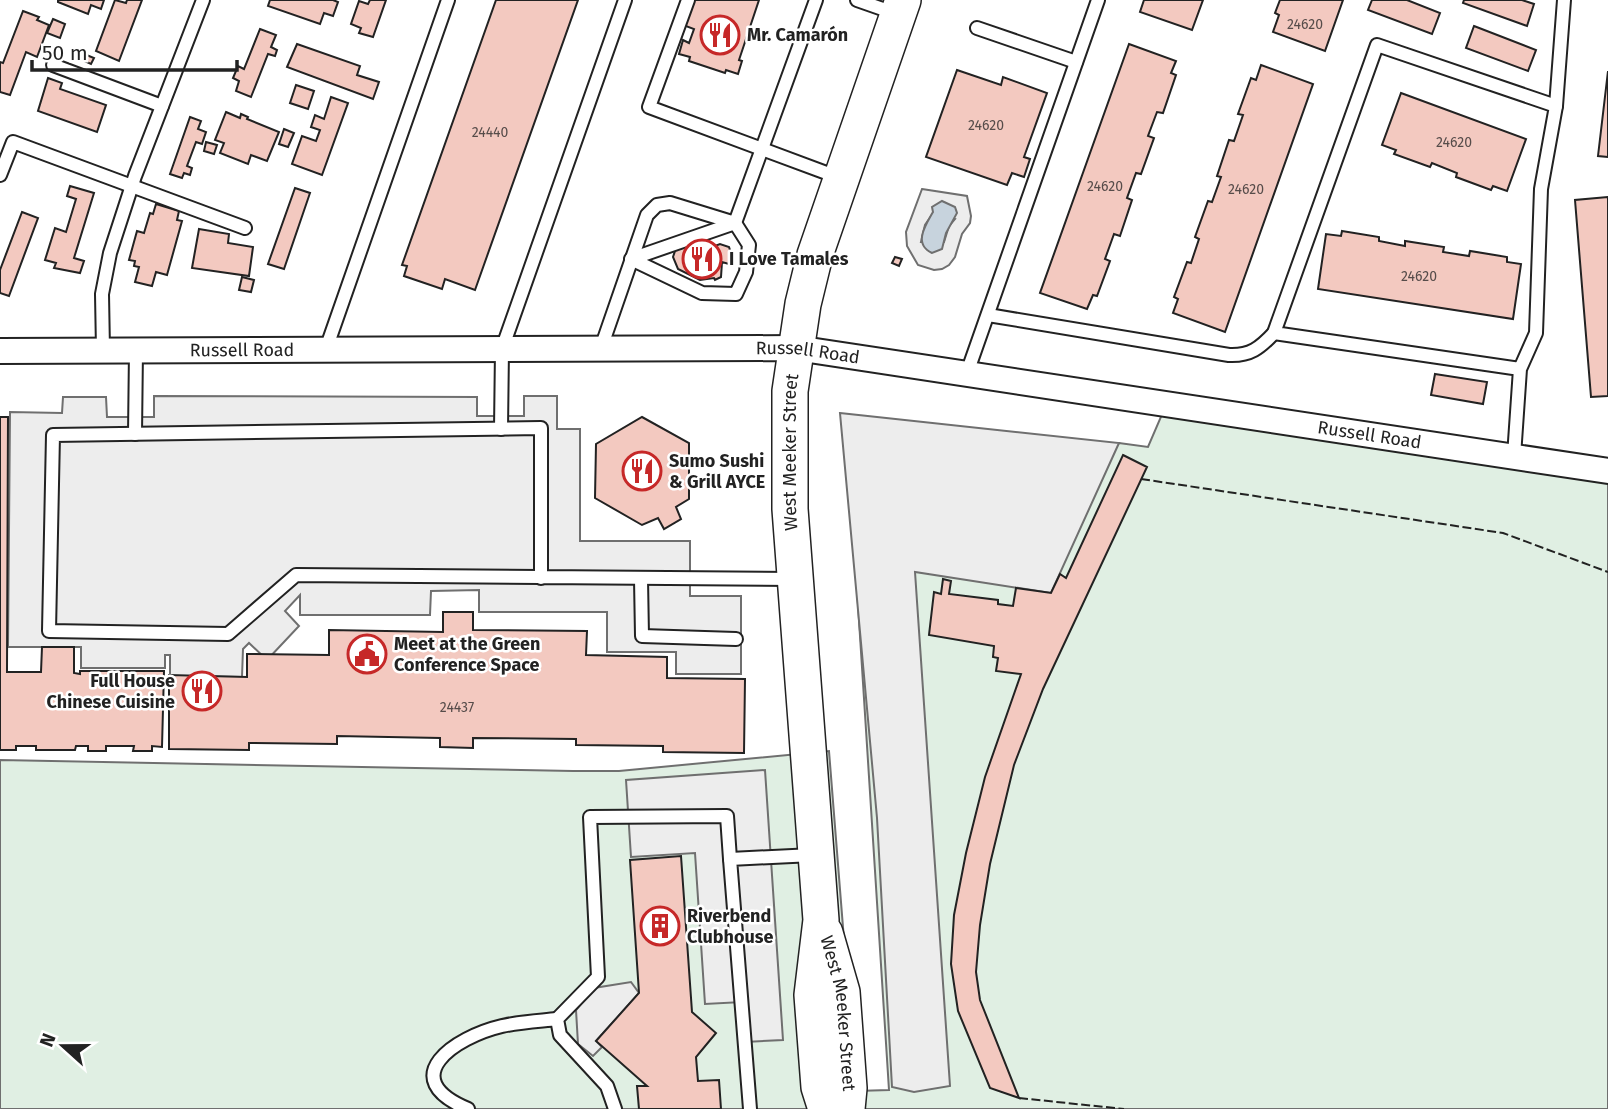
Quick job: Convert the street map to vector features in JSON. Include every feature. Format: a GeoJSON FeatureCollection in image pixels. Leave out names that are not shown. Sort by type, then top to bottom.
{"type":"FeatureCollection","features":[{"type":"Feature","properties":{"kind":"main road","name":"West Meeker Street"},"geometry":{"type":"LineString","coordinates":[[826,1109],[819,1087],[812,995],[821,920],[790,509],[788,416],[803,304],[815,255],[901,7]]}},
{"type":"Feature","properties":{"kind":"main road","name":"West Meeker Street"},"geometry":{"type":"LineString","coordinates":[[821,920],[842,992],[849,1088],[847,1109]]}},
{"type":"Feature","properties":{"kind":"street","name":"Russell Road"},"geometry":{"type":"LineString","coordinates":[[0,351],[796,348],[1608,471]]}},
{"type":"Feature","properties":{"kind":"lane"},"geometry":{"type":"LineString","coordinates":[[103,350],[102,294],[110,253],[132,186],[203,0]]}},
{"type":"Feature","properties":{"kind":"lane"},"geometry":{"type":"LineString","coordinates":[[326,349],[448,0]]}},
{"type":"Feature","properties":{"kind":"lane"},"geometry":{"type":"LineString","coordinates":[[501,429],[502,349],[625,0]]}},
{"type":"Feature","properties":{"kind":"lane"},"geometry":{"type":"LineString","coordinates":[[688,0],[649,107],[841,178]]}},
{"type":"Feature","properties":{"kind":"lane"},"geometry":{"type":"LineString","coordinates":[[734,223],[816,0]]}},
{"type":"Feature","properties":{"kind":"lane"},"geometry":{"type":"LineString","coordinates":[[857,0],[901,7]]}},
{"type":"Feature","properties":{"kind":"lane"},"geometry":{"type":"LineString","coordinates":[[967,373],[1098,0]]}},
{"type":"Feature","properties":{"kind":"lane"},"geometry":{"type":"LineString","coordinates":[[1514,456],[1520,369],[1536,333],[1541,188],[1556,106],[1560,1]]}},
{"type":"Feature","properties":{"kind":"lane"},"geometry":{"type":"LineString","coordinates":[[977,28],[1076,62]]}},
{"type":"Feature","properties":{"kind":"lane"},"geometry":{"type":"LineString","coordinates":[[988,315],[1229,355],[1244,355],[1261,348],[1274,333],[1377,45],[1556,106]]}},
{"type":"Feature","properties":{"kind":"lane"},"geometry":{"type":"LineString","coordinates":[[53,65],[162,106]]}},
{"type":"Feature","properties":{"kind":"lane"},"geometry":{"type":"LineString","coordinates":[[0,175],[13,142],[245,228]]}},
{"type":"Feature","properties":{"kind":"lane"},"geometry":{"type":"LineString","coordinates":[[601,348],[631,259],[647,215],[657,205],[670,203],[734,223],[749,245],[746,272],[736,294],[702,293],[631,259]]}},
{"type":"Feature","properties":{"kind":"lane"},"geometry":{"type":"LineString","coordinates":[[631,259],[734,223]]}},
{"type":"Feature","properties":{"kind":"lane"},"geometry":{"type":"LineString","coordinates":[[1274,333],[1520,369]]}},
{"type":"Feature","properties":{"kind":"lane"},"geometry":{"type":"LineString","coordinates":[[135,434],[136,350]]}},
{"type":"Feature","properties":{"kind":"lane"},"geometry":{"type":"LineString","coordinates":[[541,578],[541,428],[53,435],[48,631],[228,634],[296,575],[541,578],[641,579],[795,579]]}},
{"type":"Feature","properties":{"kind":"lane"},"geometry":{"type":"LineString","coordinates":[[641,579],[642,636],[736,639]]}},
{"type":"Feature","properties":{"kind":"lane"},"geometry":{"type":"LineString","coordinates":[[468,1109],[447,1105],[437,1090],[432,1076],[438,1061],[463,1040],[502,1026],[556,1019],[598,977],[590,817],[727,816],[750,1109]]}},
{"type":"Feature","properties":{"kind":"lane"},"geometry":{"type":"LineString","coordinates":[[730,859],[817,855]]}},
{"type":"Feature","properties":{"kind":"lane"},"geometry":{"type":"LineString","coordinates":[[556,1019],[560,1035],[607,1086],[615,1109]]}},
{"type":"Feature","properties":{"kind":"green space"},"geometry":{"type":"Polygon","coordinates":[[[1166,405],[1608,471],[1608,1109],[0,1109],[0,760],[619,771],[829,751],[856,1091],[889,1090],[851,495],[1119,443],[1148,447],[1166,405]]]}},
{"type":"Feature","properties":{"kind":"shaded area"},"geometry":{"type":"Polygon","coordinates":[[[922,189],[967,196],[970,223],[962,234],[955,257],[949,265],[934,270],[918,265],[907,246],[906,232],[922,189]],[[934,212],[925,225],[921,242],[944,242],[949,226],[955,219],[934,212]]]}},
{"type":"Feature","properties":{"kind":"shaded area"},"geometry":{"type":"Polygon","coordinates":[[[942,201],[955,207],[957,213],[946,233],[942,249],[932,253],[923,245],[922,234],[933,212],[932,207],[942,201]]]}},
{"type":"Feature","properties":{"kind":"shaded area"},"geometry":{"type":"Polygon","coordinates":[[[154,396],[477,397],[477,416],[524,416],[524,396],[557,396],[557,429],[580,429],[580,541],[690,541],[690,596],[741,596],[741,674],[676,674],[676,652],[607,652],[607,612],[479,612],[479,590],[431,591],[430,615],[300,615],[300,595],[285,611],[299,626],[267,660],[249,643],[243,649],[242,677],[170,676],[170,655],[165,655],[165,668],[81,668],[81,647],[8,647],[10,412],[62,413],[63,397],[106,397],[107,417],[154,417],[154,396]]]}},
{"type":"Feature","properties":{"kind":"shaded area"},"geometry":{"type":"Polygon","coordinates":[[[840,413],[1119,443],[1051,593],[915,572],[950,1086],[914,1092],[892,1087],[877,818],[840,413]]]}},
{"type":"Feature","properties":{"kind":"shaded area"},"geometry":{"type":"Polygon","coordinates":[[[765,770],[783,1040],[745,1042],[742,1002],[705,1004],[695,853],[631,857],[626,780],[765,770]]]}},
{"type":"Feature","properties":{"kind":"shaded area"},"geometry":{"type":"Polygon","coordinates":[[[631,982],[639,993],[596,1041],[602,1047],[593,1056],[578,1044],[576,1010],[594,988],[631,982]]]}},
{"type":"Feature","properties":{"kind":"building"},"geometry":{"type":"Polygon","coordinates":[[[58,0],[104,0],[101,9],[91,5],[88,14],[58,0]]]}},
{"type":"Feature","properties":{"kind":"building"},"geometry":{"type":"Polygon","coordinates":[[[115,0],[126,3],[127,0],[142,0],[119,61],[96,51],[115,0]]]}},
{"type":"Feature","properties":{"kind":"building"},"geometry":{"type":"Polygon","coordinates":[[[270,0],[338,2],[333,16],[324,13],[320,24],[268,6],[270,0]]]}},
{"type":"Feature","properties":{"kind":"building"},"geometry":{"type":"Polygon","coordinates":[[[370,0],[386,0],[373,37],[359,33],[361,28],[351,24],[359,1],[368,4],[370,0]]]}},
{"type":"Feature","properties":{"kind":"building"},"geometry":{"type":"Polygon","coordinates":[[[496,0],[578,0],[475,290],[445,279],[442,289],[404,276],[407,266],[402,265],[496,0]]]}},
{"type":"Feature","properties":{"kind":"building","name":"Mr. Camarón"},"geometry":{"type":"Polygon","coordinates":[[[691,0],[759,0],[739,60],[742,61],[738,74],[726,70],[725,73],[689,61],[690,57],[679,54],[683,40],[689,43],[694,29],[683,25],[691,0]]]}},
{"type":"Feature","properties":{"kind":"building"},"geometry":{"type":"Polygon","coordinates":[[[1144,0],[1203,0],[1192,30],[1140,12],[1144,0]]]}},
{"type":"Feature","properties":{"kind":"building"},"geometry":{"type":"Polygon","coordinates":[[[1280,0],[1343,0],[1325,51],[1273,32],[1279,15],[1275,13],[1280,0]]]}},
{"type":"Feature","properties":{"kind":"building"},"geometry":{"type":"Polygon","coordinates":[[[1372,0],[1407,0],[1440,13],[1432,34],[1368,10],[1372,0]]]}},
{"type":"Feature","properties":{"kind":"building"},"geometry":{"type":"Polygon","coordinates":[[[1464,0],[1522,0],[1534,4],[1527,26],[1463,3],[1464,0]]]}},
{"type":"Feature","properties":{"kind":"building"},"geometry":{"type":"Polygon","coordinates":[[[23,11],[39,17],[37,20],[49,25],[37,57],[26,52],[10,95],[0,92],[0,62],[3,63],[23,11]]]}},
{"type":"Feature","properties":{"kind":"building"},"geometry":{"type":"Polygon","coordinates":[[[53,19],[65,24],[60,38],[47,33],[53,19]]]}},
{"type":"Feature","properties":{"kind":"building"},"geometry":{"type":"Polygon","coordinates":[[[1474,26],[1536,50],[1528,71],[1466,48],[1474,26]]]}},
{"type":"Feature","properties":{"kind":"building"},"geometry":{"type":"Polygon","coordinates":[[[260,29],[276,35],[271,47],[277,50],[275,56],[268,54],[251,97],[236,91],[239,81],[233,78],[238,66],[244,69],[260,29]]]}},
{"type":"Feature","properties":{"kind":"building"},"geometry":{"type":"Polygon","coordinates":[[[297,44],[360,66],[357,75],[379,82],[373,99],[287,67],[297,44]]]}},
{"type":"Feature","properties":{"kind":"building"},"geometry":{"type":"Polygon","coordinates":[[[1129,44],[1176,61],[1171,73],[1176,75],[1163,113],[1157,112],[1148,136],[1154,138],[1141,174],[1136,173],[1127,198],[1132,200],[1120,236],[1114,234],[1105,259],[1110,261],[1097,296],[1093,295],[1087,309],[1040,293],[1129,44]]]}},
{"type":"Feature","properties":{"kind":"building"},"geometry":{"type":"Polygon","coordinates":[[[84,54],[94,58],[91,64],[82,60],[84,54]]]}},
{"type":"Feature","properties":{"kind":"building"},"geometry":{"type":"Polygon","coordinates":[[[1261,65],[1313,84],[1225,332],[1173,313],[1178,299],[1174,297],[1187,262],[1191,263],[1199,239],[1195,237],[1208,201],[1212,202],[1221,177],[1217,176],[1229,140],[1234,141],[1243,115],[1238,114],[1251,78],[1256,80],[1261,65]]]}},
{"type":"Feature","properties":{"kind":"building"},"geometry":{"type":"Polygon","coordinates":[[[957,70],[1001,85],[1003,77],[1047,93],[1024,157],[1030,159],[1024,177],[1012,173],[1007,185],[926,157],[957,70]]]}},
{"type":"Feature","properties":{"kind":"building"},"geometry":{"type":"Polygon","coordinates":[[[1608,71],[1608,157],[1598,156],[1608,71]]]}},
{"type":"Feature","properties":{"kind":"building"},"geometry":{"type":"Polygon","coordinates":[[[48,78],[62,83],[60,89],[106,105],[97,132],[38,111],[48,78]]]}},
{"type":"Feature","properties":{"kind":"building"},"geometry":{"type":"Polygon","coordinates":[[[296,85],[314,91],[308,109],[290,103],[296,85]]]}},
{"type":"Feature","properties":{"kind":"building"},"geometry":{"type":"Polygon","coordinates":[[[1401,93],[1526,139],[1507,191],[1493,186],[1491,190],[1456,177],[1457,173],[1432,163],[1430,167],[1394,154],[1396,150],[1382,145],[1401,93]]]}},
{"type":"Feature","properties":{"kind":"building"},"geometry":{"type":"Polygon","coordinates":[[[331,97],[348,103],[322,175],[292,164],[302,136],[316,141],[320,130],[311,127],[315,115],[324,119],[331,97]]]}},
{"type":"Feature","properties":{"kind":"building"},"geometry":{"type":"Polygon","coordinates":[[[226,112],[240,118],[241,114],[279,132],[267,161],[251,155],[248,164],[220,153],[224,143],[215,140],[226,112]]]}},
{"type":"Feature","properties":{"kind":"building"},"geometry":{"type":"Polygon","coordinates":[[[190,117],[201,121],[198,129],[206,132],[202,144],[196,142],[187,166],[192,168],[190,175],[184,173],[182,178],[170,174],[190,117]]]}},
{"type":"Feature","properties":{"kind":"building"},"geometry":{"type":"Polygon","coordinates":[[[284,129],[294,133],[288,147],[279,144],[284,129]]]}},
{"type":"Feature","properties":{"kind":"building"},"geometry":{"type":"Polygon","coordinates":[[[206,142],[217,145],[214,154],[204,151],[206,142]]]}},
{"type":"Feature","properties":{"kind":"building"},"geometry":{"type":"Polygon","coordinates":[[[70,186],[94,193],[74,258],[84,261],[80,273],[54,268],[56,263],[45,260],[55,228],[66,232],[76,199],[67,196],[70,186]]]}},
{"type":"Feature","properties":{"kind":"building"},"geometry":{"type":"Polygon","coordinates":[[[295,188],[310,193],[284,269],[268,264],[295,188]]]}},
{"type":"Feature","properties":{"kind":"building"},"geometry":{"type":"Polygon","coordinates":[[[1608,197],[1608,396],[1591,397],[1575,200],[1608,197]]]}},
{"type":"Feature","properties":{"kind":"building"},"geometry":{"type":"Polygon","coordinates":[[[156,204],[179,211],[177,220],[182,221],[167,275],[156,272],[152,286],[135,282],[139,267],[134,266],[135,261],[129,260],[137,231],[144,233],[150,213],[153,214],[156,204]]]}},
{"type":"Feature","properties":{"kind":"building"},"geometry":{"type":"Polygon","coordinates":[[[22,212],[38,218],[9,296],[0,293],[0,270],[22,212]]]}},
{"type":"Feature","properties":{"kind":"building"},"geometry":{"type":"Polygon","coordinates":[[[199,229],[229,234],[228,243],[253,247],[249,276],[192,268],[199,229]]]}},
{"type":"Feature","properties":{"kind":"building"},"geometry":{"type":"Polygon","coordinates":[[[1342,231],[1379,237],[1379,241],[1405,246],[1405,241],[1444,247],[1443,252],[1469,256],[1470,251],[1507,257],[1507,262],[1521,264],[1513,319],[1318,289],[1326,234],[1341,236],[1342,231]]]}},
{"type":"Feature","properties":{"kind":"building","name":"I Love Tamales"},"geometry":{"type":"Polygon","coordinates":[[[689,240],[701,245],[706,256],[712,247],[720,244],[729,247],[732,256],[729,264],[722,262],[721,277],[715,280],[700,280],[678,269],[673,257],[677,245],[689,240]]]}},
{"type":"Feature","properties":{"kind":"building"},"geometry":{"type":"Polygon","coordinates":[[[895,257],[902,259],[899,266],[892,263],[895,257]]]}},
{"type":"Feature","properties":{"kind":"building"},"geometry":{"type":"Polygon","coordinates":[[[242,277],[254,280],[251,292],[239,290],[242,277]]]}},
{"type":"Feature","properties":{"kind":"building"},"geometry":{"type":"Polygon","coordinates":[[[1435,374],[1487,382],[1483,404],[1431,395],[1435,374]]]}},
{"type":"Feature","properties":{"kind":"building"},"geometry":{"type":"Polygon","coordinates":[[[0,417],[8,417],[7,672],[41,672],[42,647],[74,647],[74,673],[164,671],[162,747],[152,746],[152,751],[133,751],[134,746],[106,746],[106,751],[88,751],[88,746],[76,746],[75,750],[36,750],[36,746],[16,746],[16,750],[0,750],[0,417]]]}},
{"type":"Feature","properties":{"kind":"building","name":"Sumo Sushi & Grill AYCE"},"geometry":{"type":"Polygon","coordinates":[[[642,417],[689,443],[689,499],[676,507],[681,519],[664,529],[658,518],[642,525],[595,498],[596,444],[642,417]]]}},
{"type":"Feature","properties":{"kind":"building"},"geometry":{"type":"Polygon","coordinates":[[[1123,455],[1147,467],[1043,689],[1014,765],[990,864],[980,925],[976,972],[980,1000],[1019,1098],[990,1088],[958,1011],[951,964],[954,915],[966,853],[985,777],[1021,674],[996,671],[998,658],[993,657],[994,646],[929,635],[934,592],[941,594],[943,579],[951,581],[949,594],[998,600],[998,604],[1013,606],[1016,588],[1051,593],[1060,574],[1066,578],[1123,455]]]}},
{"type":"Feature","properties":{"kind":"building"},"geometry":{"type":"Polygon","coordinates":[[[443,612],[473,612],[473,630],[587,631],[586,655],[667,657],[667,678],[745,679],[744,753],[663,752],[663,746],[576,745],[576,739],[473,738],[473,748],[440,747],[440,738],[337,736],[337,744],[249,743],[249,750],[169,749],[169,675],[247,677],[247,654],[329,655],[329,630],[443,632],[443,612]]]}},
{"type":"Feature","properties":{"kind":"building","name":"Riverbend Clubhouse"},"geometry":{"type":"Polygon","coordinates":[[[681,856],[692,1012],[716,1033],[696,1057],[698,1081],[719,1080],[721,1109],[639,1109],[637,1086],[647,1086],[596,1041],[639,993],[630,860],[681,856]]]}},
{"type":"Feature","properties":{"kind":"fence"},"geometry":{"type":"LineString","coordinates":[[1141,479],[1503,533],[1608,572]]}},
{"type":"Feature","properties":{"kind":"fence"},"geometry":{"type":"LineString","coordinates":[[1019,1098],[1124,1109]]}},
{"type":"Feature","properties":{"kind":"place","name":"Mr. Camarón"},"geometry":{"type":"Point","coordinates":[720,35]}},
{"type":"Feature","properties":{"kind":"place","name":"I Love Tamales"},"geometry":{"type":"Point","coordinates":[702,259]}},
{"type":"Feature","properties":{"kind":"place","name":"Sumo Sushi & Grill AYCE"},"geometry":{"type":"Point","coordinates":[642,471]}},
{"type":"Feature","properties":{"kind":"place","name":"Meet at the Green Conference Space"},"geometry":{"type":"Point","coordinates":[367,654]}},
{"type":"Feature","properties":{"kind":"place","name":"Full House Chinese Cuisine"},"geometry":{"type":"Point","coordinates":[202,691]}},
{"type":"Feature","properties":{"kind":"place","name":"Riverbend Clubhouse"},"geometry":{"type":"Point","coordinates":[660,926]}}]}
